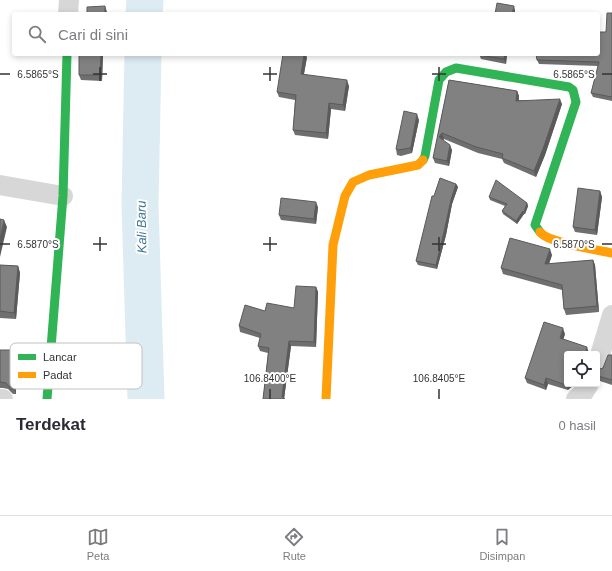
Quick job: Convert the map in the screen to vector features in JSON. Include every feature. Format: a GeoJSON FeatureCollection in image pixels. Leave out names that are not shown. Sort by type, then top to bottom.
{"type":"FeatureCollection","features":[{"type":"Feature","properties":{"kind":"street"},"geometry":{"type":"LineString","coordinates":[[68,12],[69,0]]}},
{"type":"Feature","properties":{"kind":"street"},"geometry":{"type":"LineString","coordinates":[[51,343],[63,196],[67,56]]}},
{"type":"Feature","properties":{"kind":"street"},"geometry":{"type":"LineString","coordinates":[[326,399],[333,245],[344,196],[353,182],[369,175],[418,165],[422,162],[425,156],[439,80],[446,72],[456,68],[570,87],[573,90],[576,102],[535,225],[543,236],[564,243],[612,253]]}},
{"type":"Feature","properties":{"kind":"street"},"geometry":{"type":"LineString","coordinates":[[0,185],[63,196]]}},
{"type":"Feature","properties":{"kind":"street"},"geometry":{"type":"LineString","coordinates":[[600,355],[612,315]]}},
{"type":"Feature","properties":{"kind":"street"},"geometry":{"type":"LineString","coordinates":[[576,399],[587,387]]}},
{"type":"Feature","properties":{"kind":"street"},"geometry":{"type":"LineString","coordinates":[[47,399],[48,389]]}},
{"type":"Feature","properties":{"kind":"building"},"geometry":{"type":"Polygon","coordinates":[[[497,3],[514,6],[512,12],[495,12],[497,3]]]}},
{"type":"Feature","properties":{"kind":"building"},"geometry":{"type":"Polygon","coordinates":[[[105,6],[105,12],[87,12],[87,7],[105,6]]]}},
{"type":"Feature","properties":{"kind":"building"},"geometry":{"type":"Polygon","coordinates":[[[607,13],[612,13],[612,97],[591,93],[599,62],[537,60],[536,56],[600,56],[600,32],[606,32],[607,13]]]}},
{"type":"Feature","properties":{"kind":"building"},"geometry":{"type":"Polygon","coordinates":[[[79,56],[101,56],[100,75],[79,75],[79,56]]]}},
{"type":"Feature","properties":{"kind":"building"},"geometry":{"type":"Polygon","coordinates":[[[283,56],[304,56],[301,74],[347,80],[343,105],[329,103],[326,133],[293,130],[296,95],[277,92],[283,56]]]}},
{"type":"Feature","properties":{"kind":"building"},"geometry":{"type":"Polygon","coordinates":[[[485,56],[505,56],[504,59],[485,56]]]}},
{"type":"Feature","properties":{"kind":"building"},"geometry":{"type":"Polygon","coordinates":[[[449,80],[517,91],[516,101],[560,99],[534,171],[502,158],[503,154],[476,147],[442,133],[439,137],[450,145],[447,161],[433,158],[449,80]]]}},
{"type":"Feature","properties":{"kind":"building"},"geometry":{"type":"Polygon","coordinates":[[[404,111],[417,114],[411,147],[399,150],[396,149],[404,111]]]}},
{"type":"Feature","properties":{"kind":"building"},"geometry":{"type":"Polygon","coordinates":[[[440,178],[456,184],[436,265],[416,261],[432,196],[434,196],[440,178]]]}},
{"type":"Feature","properties":{"kind":"building"},"geometry":{"type":"Polygon","coordinates":[[[496,180],[527,203],[524,212],[523,211],[516,221],[502,211],[507,204],[489,197],[496,180]]]}},
{"type":"Feature","properties":{"kind":"building"},"geometry":{"type":"Polygon","coordinates":[[[578,188],[600,191],[595,230],[573,227],[578,188]]]}},
{"type":"Feature","properties":{"kind":"building"},"geometry":{"type":"Polygon","coordinates":[[[281,198],[316,202],[314,219],[279,215],[281,198]]]}},
{"type":"Feature","properties":{"kind":"building"},"geometry":{"type":"Polygon","coordinates":[[[0,219],[4,220],[0,239],[0,219]]]}},
{"type":"Feature","properties":{"kind":"building"},"geometry":{"type":"Polygon","coordinates":[[[510,238],[550,249],[545,264],[593,260],[597,306],[564,309],[562,285],[501,268],[510,238]]]}},
{"type":"Feature","properties":{"kind":"building"},"geometry":{"type":"Polygon","coordinates":[[[0,265],[18,266],[14,313],[0,311],[0,265]]]}},
{"type":"Feature","properties":{"kind":"building"},"geometry":{"type":"Polygon","coordinates":[[[296,286],[316,287],[314,342],[289,341],[282,397],[285,399],[263,399],[269,348],[258,346],[261,334],[239,326],[245,305],[265,311],[267,303],[294,308],[296,286]]]}},
{"type":"Feature","properties":{"kind":"building"},"geometry":{"type":"Polygon","coordinates":[[[544,322],[563,328],[560,338],[587,347],[586,351],[564,351],[564,384],[546,378],[544,385],[525,378],[544,322]]]}},
{"type":"Feature","properties":{"kind":"building"},"geometry":{"type":"Polygon","coordinates":[[[0,350],[10,350],[10,388],[6,383],[0,382],[0,350]]]}},
{"type":"Feature","properties":{"kind":"building"},"geometry":{"type":"Polygon","coordinates":[[[608,355],[612,355],[612,380],[600,377],[600,369],[603,368],[608,355]]]}},
{"type":"Feature","properties":{"kind":"waterway","name":"Kali Baru"},"geometry":{"type":"LineString","coordinates":[[144,12],[145,0]]}},
{"type":"Feature","properties":{"kind":"waterway","name":"Kali Baru"},"geometry":{"type":"LineString","coordinates":[[143,56],[140,205],[146,399]]}},
{"type":"Feature","properties":{"kind":"traffic: fast"},"geometry":{"type":"LineString","coordinates":[[51,343],[63,196],[67,56]]}},
{"type":"Feature","properties":{"kind":"traffic: fast"},"geometry":{"type":"LineString","coordinates":[[423,160],[439,80],[446,72],[456,68],[569,87],[573,90],[576,102],[535,225],[540,232]]}},
{"type":"Feature","properties":{"kind":"traffic: fast"},"geometry":{"type":"LineString","coordinates":[[47,399],[48,389]]}},
{"type":"Feature","properties":{"kind":"traffic: slow"},"geometry":{"type":"LineString","coordinates":[[326,399],[333,245],[345,196],[353,182],[369,175],[418,165],[423,160]]}},
{"type":"Feature","properties":{"kind":"traffic: slow"},"geometry":{"type":"LineString","coordinates":[[540,232],[553,240],[563,243],[612,253]]}}]}
